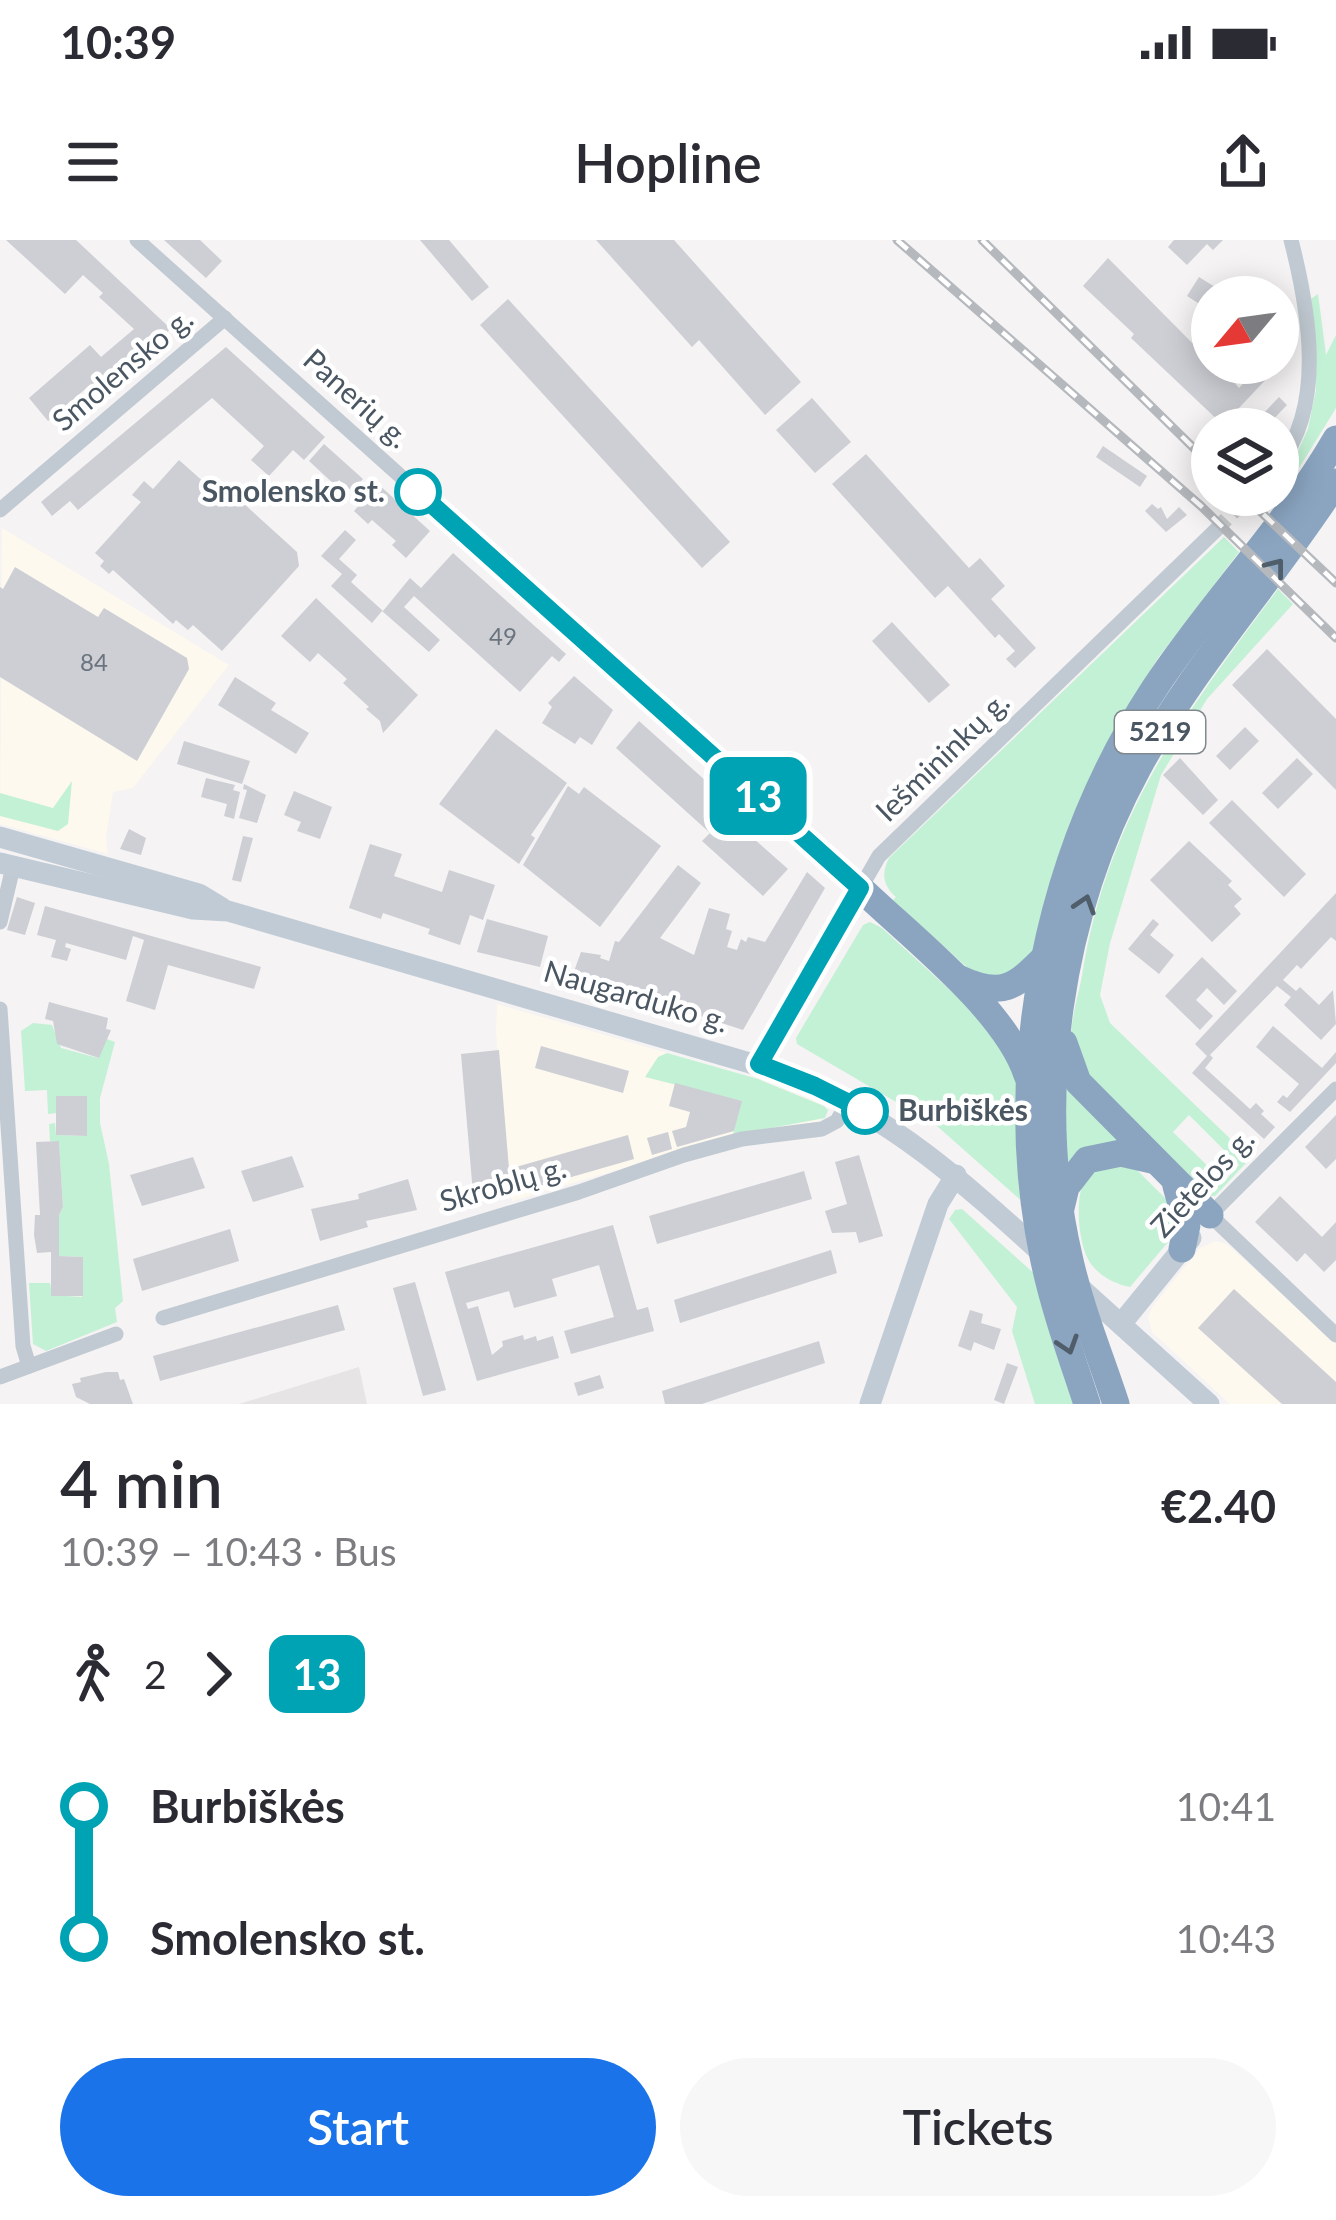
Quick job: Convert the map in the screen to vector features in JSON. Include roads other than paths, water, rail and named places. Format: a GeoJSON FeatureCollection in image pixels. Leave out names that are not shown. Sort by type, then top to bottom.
{"type":"FeatureCollection","features":[{"type":"Feature","properties":{"kind":"highway","name":"5219"},"geometry":{"type":"LineString","coordinates":[[1101,1401],[1052,1294],[1047,1209],[1029,1081],[1047,955],[1077,842],[1117,753],[1184,643],[1265,544],[1336,439]]}},
{"type":"Feature","properties":{"kind":"highway","name":"5219"},"geometry":{"type":"LineString","coordinates":[[1047,1209],[1059,1017],[1070,953],[1095,871],[1138,767],[1225,631],[1278,566],[1336,482]]}},
{"type":"Feature","properties":{"kind":"highway"},"geometry":{"type":"LineString","coordinates":[[860,888],[956,976],[1015,1047],[1029,1081]]}},
{"type":"Feature","properties":{"kind":"highway"},"geometry":{"type":"LineString","coordinates":[[956,976],[980,988],[1006,988],[1047,955]]}},
{"type":"Feature","properties":{"kind":"highway"},"geometry":{"type":"LineString","coordinates":[[1059,1017],[1078,1082],[1210,1215]]}},
{"type":"Feature","properties":{"kind":"highway"},"geometry":{"type":"LineString","coordinates":[[1047,1209],[1087,1160],[1121,1153],[1164,1169],[1184,1204],[1187,1226],[1182,1249]]}},
{"type":"Feature","properties":{"kind":"main road","name":"Naugarduko g."},"geometry":{"type":"LineString","coordinates":[[0,837],[199,894],[228,911]]}},
{"type":"Feature","properties":{"kind":"main road","name":"Naugarduko g."},"geometry":{"type":"LineString","coordinates":[[7,865],[194,909],[228,911],[759,1064],[848,1102],[897,1130],[956,1175],[1209,1404]]}},
{"type":"Feature","properties":{"kind":"main road"},"geometry":{"type":"LineString","coordinates":[[870,1404],[938,1204],[956,1175]]}},
{"type":"Feature","properties":{"kind":"main road","name":"Zietelos g."},"geometry":{"type":"LineString","coordinates":[[1120,1324],[1210,1215]]}},
{"type":"Feature","properties":{"kind":"street","name":"Panerių g."},"geometry":{"type":"LineString","coordinates":[[137,240],[860,888]]}},
{"type":"Feature","properties":{"kind":"street"},"geometry":{"type":"LineString","coordinates":[[1291,240],[1309,387],[1299,432]]}},
{"type":"Feature","properties":{"kind":"street","name":"Smolensko g."},"geometry":{"type":"LineString","coordinates":[[0,509],[225,319]]}},
{"type":"Feature","properties":{"kind":"street","name":"Iešmininkų g."},"geometry":{"type":"LineString","coordinates":[[759,1064],[879,856],[1216,530]]}},
{"type":"Feature","properties":{"kind":"street"},"geometry":{"type":"LineString","coordinates":[[0,922],[7,865]]}},
{"type":"Feature","properties":{"kind":"street"},"geometry":{"type":"LineString","coordinates":[[0,1009],[28,1366]]}},
{"type":"Feature","properties":{"kind":"street","name":"Zietelos g."},"geometry":{"type":"LineString","coordinates":[[1210,1215],[1336,1089]]}},
{"type":"Feature","properties":{"kind":"street","name":"Skroblų g."},"geometry":{"type":"LineString","coordinates":[[163,1318],[699,1151],[742,1139],[822,1130],[837,1121],[848,1102]]}},
{"type":"Feature","properties":{"kind":"street"},"geometry":{"type":"LineString","coordinates":[[1210,1215],[1336,1335]]}},
{"type":"Feature","properties":{"kind":"street"},"geometry":{"type":"LineString","coordinates":[[0,1377],[116,1334]]}},
{"type":"Feature","properties":{"kind":"tunnel"},"geometry":{"type":"LineString","coordinates":[[1216,530],[1229,516]]}},
{"type":"Feature","properties":{"kind":"railway"},"geometry":{"type":"LineString","coordinates":[[897,240],[1201,506],[1336,638]]}},
{"type":"Feature","properties":{"kind":"railway"},"geometry":{"type":"LineString","coordinates":[[982,240],[1191,445]]}},
{"type":"Feature","properties":{"kind":"railway"},"geometry":{"type":"LineString","coordinates":[[1265,516],[1336,583]]}},
{"type":"Feature","properties":{"kind":"place","name":"Smolensko st."},"geometry":{"type":"Point","coordinates":[418,492]}},
{"type":"Feature","properties":{"kind":"place","name":"Burbiškės"},"geometry":{"type":"Point","coordinates":[865,1111]}}]}
